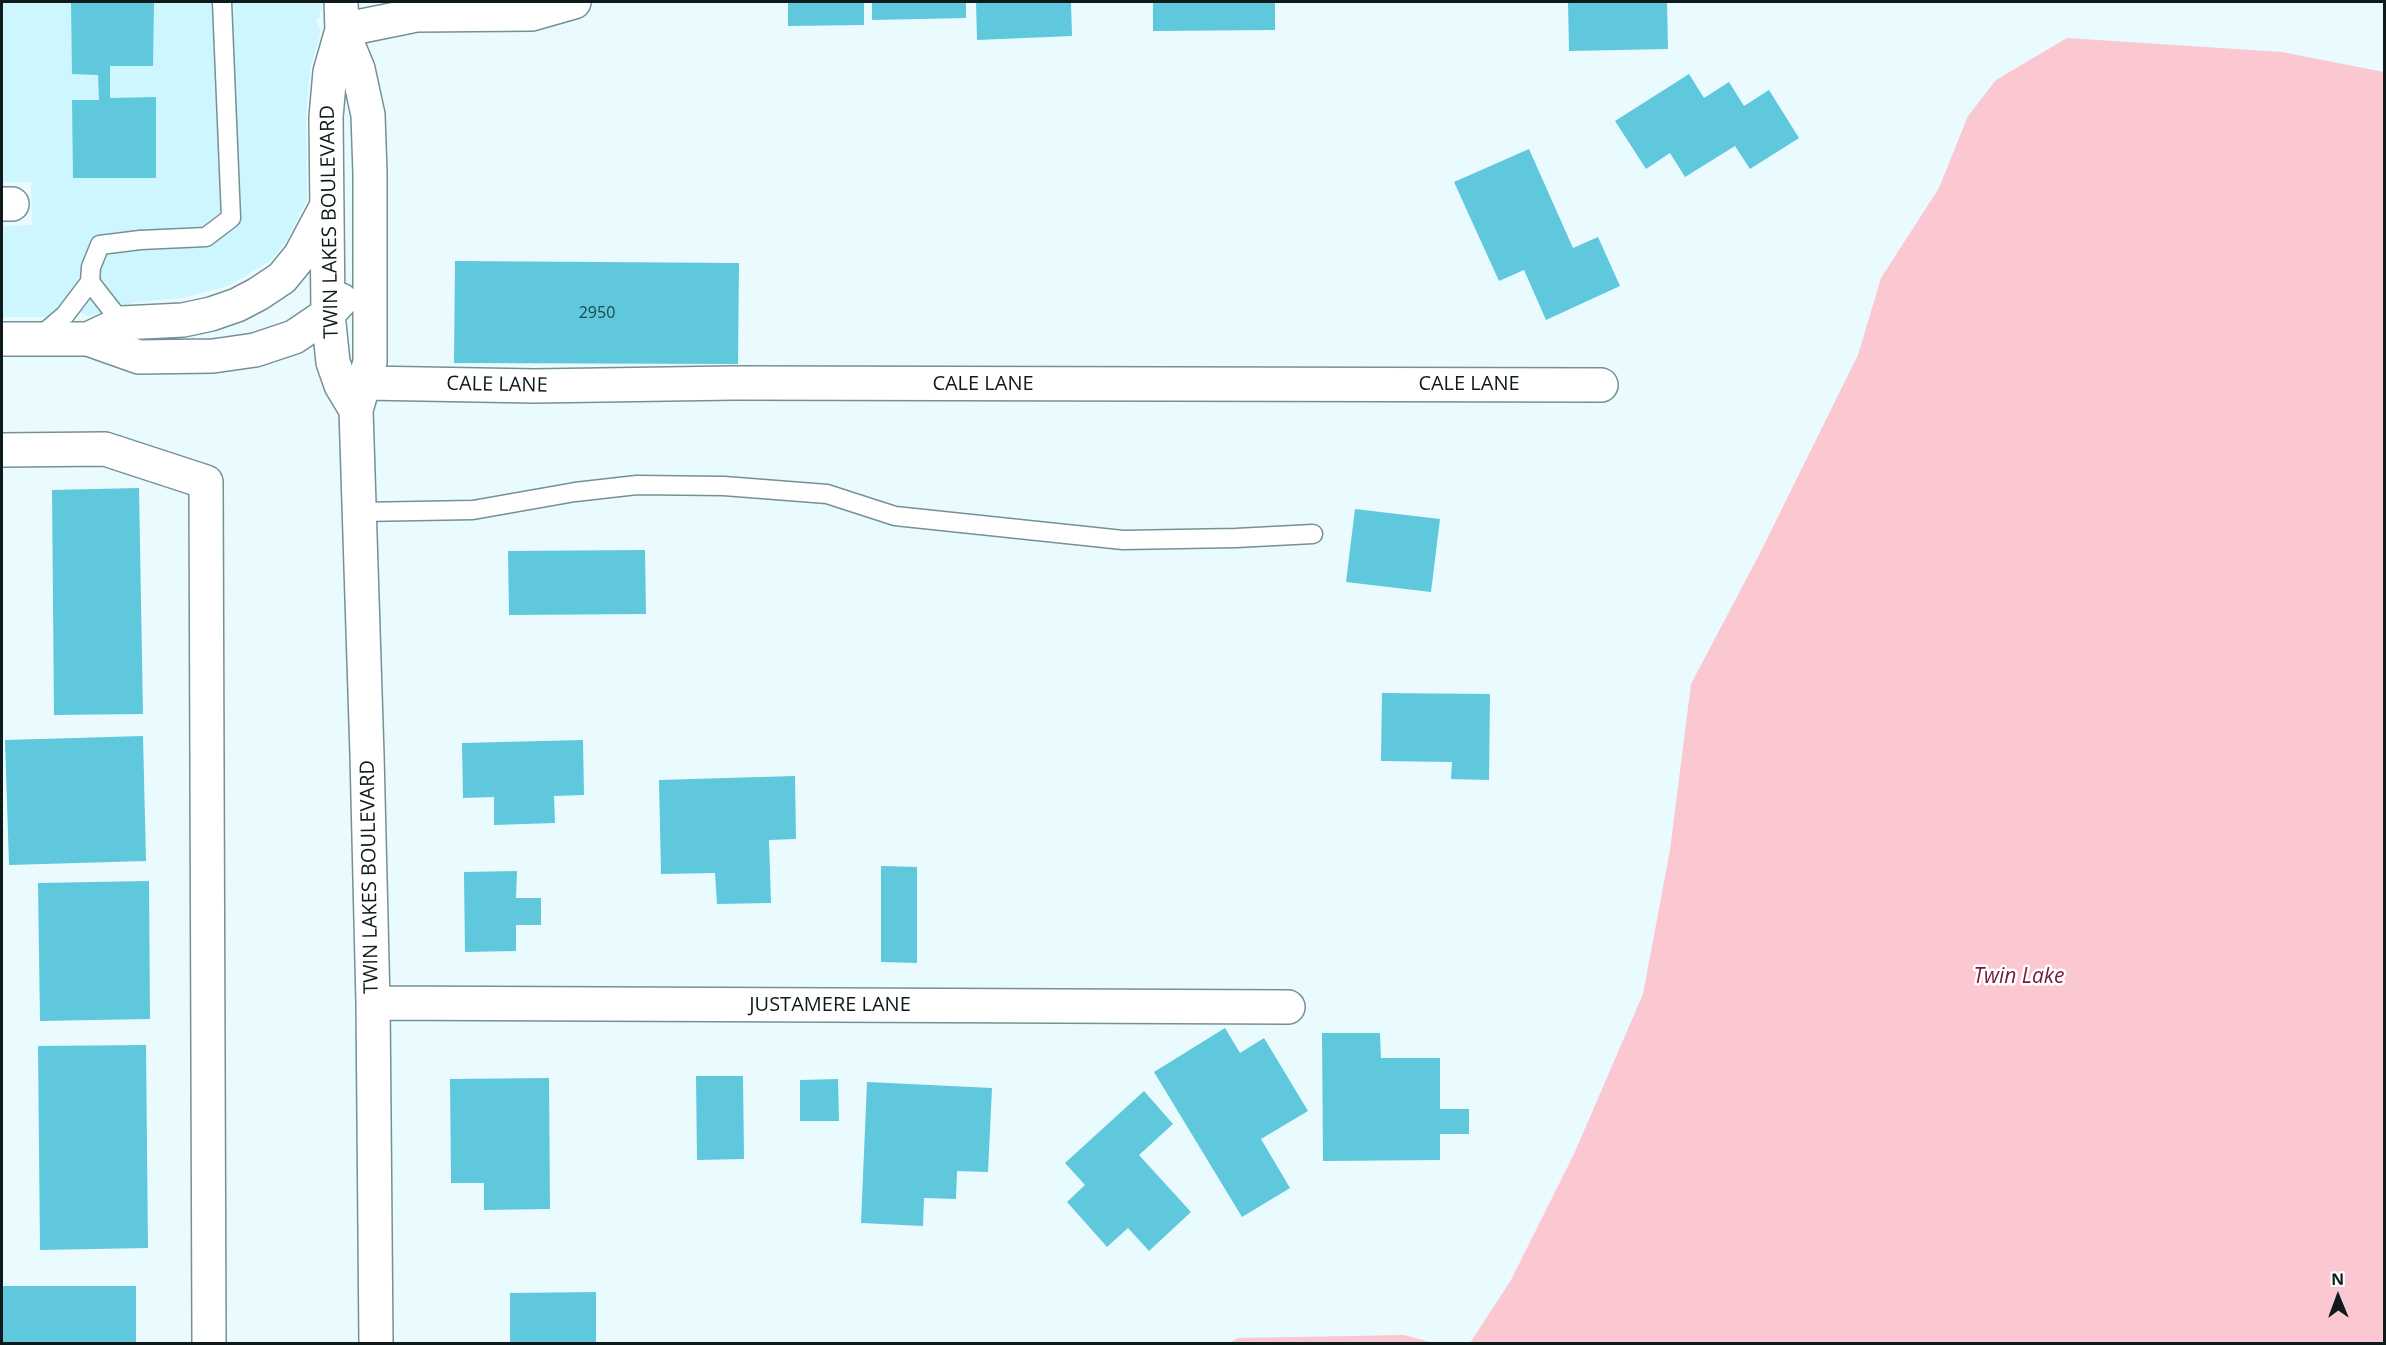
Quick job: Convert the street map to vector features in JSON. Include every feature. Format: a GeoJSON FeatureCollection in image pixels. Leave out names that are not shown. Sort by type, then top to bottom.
{"type":"FeatureCollection","features":[{"type":"Feature","properties":{"kind":"street"},"geometry":{"type":"LineString","coordinates":[[341,16],[532,14],[574,2]]}},
{"type":"Feature","properties":{"kind":"street","name":"TWIN LAKES BOULEVARD"},"geometry":{"type":"LineString","coordinates":[[341,16],[330,72],[326,117],[328,314],[333,362],[341,385],[361,397]]}},
{"type":"Feature","properties":{"kind":"street","name":"TWIN LAKES BOULEVARD"},"geometry":{"type":"LineString","coordinates":[[341,16],[358,69],[368,115],[370,362],[361,397],[360,512],[373,1003],[376,1344]]}},
{"type":"Feature","properties":{"kind":"street"},"geometry":{"type":"LineString","coordinates":[[88,339],[122,323],[183,320],[211,314],[237,305],[258,294],[282,278],[300,256],[327,206]]}},
{"type":"Feature","properties":{"kind":"street"},"geometry":{"type":"LineString","coordinates":[[2,339],[88,339],[139,357],[213,356],[255,350],[294,337],[328,314],[370,266]]}},
{"type":"Feature","properties":{"kind":"street","name":"CALE LANE"},"geometry":{"type":"LineString","coordinates":[[361,397],[535,386],[734,383],[1601,385]]}},
{"type":"Feature","properties":{"kind":"street"},"geometry":{"type":"LineString","coordinates":[[2,450],[105,449],[206,482],[209,1344]]}},
{"type":"Feature","properties":{"kind":"street","name":"JUSTAMERE LANE"},"geometry":{"type":"LineString","coordinates":[[373,1003],[1288,1007]]}},
{"type":"Feature","properties":{"kind":"lane"},"geometry":{"type":"LineString","coordinates":[[37,339],[65,315],[90,282],[91,267],[100,245],[140,240],[206,237],[231,218],[222,2]]}},
{"type":"Feature","properties":{"kind":"lane"},"geometry":{"type":"LineString","coordinates":[[90,282],[122,323]]}},
{"type":"Feature","properties":{"kind":"lane"},"geometry":{"type":"LineString","coordinates":[[360,512],[473,510],[575,492],[637,485],[713,486],[826,494],[895,516],[1123,540],[1313,534]]}},
{"type":"Feature","properties":{"kind":"shaded area"},"geometry":{"type":"Polygon","coordinates":[[[2,2],[322,2],[320,17],[316,19],[321,31],[310,69],[306,114],[307,200],[285,243],[270,261],[230,285],[180,298],[136,302],[89,316],[76,311],[74,317],[2,317],[2,226],[32,225],[31,182],[2,182],[2,2]]]}},
{"type":"Feature","properties":{"kind":"water","name":"Twin Lake"},"geometry":{"type":"Polygon","coordinates":[[[2067,38],[2282,52],[2384,72],[2384,1343],[1470,1343],[1511,1280],[1574,1154],[1643,994],[1670,850],[1691,684],[1760,553],[1858,355],[1881,278],[1939,188],[1968,116],[1996,80],[2067,38]]]}},
{"type":"Feature","properties":{"kind":"water"},"geometry":{"type":"Polygon","coordinates":[[[1404,1335],[1434,1343],[1229,1343],[1238,1338],[1404,1335]]]}},
{"type":"Feature","properties":{"kind":"building"},"geometry":{"type":"Polygon","coordinates":[[[71,2],[154,2],[153,66],[110,66],[110,98],[156,97],[156,178],[73,178],[72,100],[99,100],[98,75],[72,74],[71,2]]]}},
{"type":"Feature","properties":{"kind":"building"},"geometry":{"type":"Polygon","coordinates":[[[788,2],[864,2],[864,25],[788,26],[788,2]]]}},
{"type":"Feature","properties":{"kind":"building"},"geometry":{"type":"Polygon","coordinates":[[[872,2],[966,2],[966,18],[872,20],[872,2]]]}},
{"type":"Feature","properties":{"kind":"building"},"geometry":{"type":"Polygon","coordinates":[[[976,2],[1071,2],[1072,36],[977,40],[976,2]]]}},
{"type":"Feature","properties":{"kind":"building"},"geometry":{"type":"Polygon","coordinates":[[[1153,2],[1275,2],[1275,30],[1153,31],[1153,2]]]}},
{"type":"Feature","properties":{"kind":"building"},"geometry":{"type":"Polygon","coordinates":[[[1568,2],[1667,2],[1668,49],[1569,51],[1568,2]]]}},
{"type":"Feature","properties":{"kind":"building"},"geometry":{"type":"Polygon","coordinates":[[[1689,74],[1704,98],[1729,82],[1744,106],[1769,90],[1799,138],[1750,169],[1735,146],[1685,177],[1670,153],[1646,169],[1615,121],[1689,74]]]}},
{"type":"Feature","properties":{"kind":"building"},"geometry":{"type":"Polygon","coordinates":[[[1529,149],[1573,248],[1598,237],[1620,286],[1546,320],[1524,270],[1499,281],[1454,182],[1529,149]]]}},
{"type":"Feature","properties":{"kind":"building"},"geometry":{"type":"Polygon","coordinates":[[[455,261],[739,263],[738,364],[454,363],[455,261]]]}},
{"type":"Feature","properties":{"kind":"building"},"geometry":{"type":"Polygon","coordinates":[[[139,488],[143,714],[54,715],[52,490],[139,488]]]}},
{"type":"Feature","properties":{"kind":"building"},"geometry":{"type":"Polygon","coordinates":[[[1355,509],[1440,519],[1431,592],[1346,582],[1355,509]]]}},
{"type":"Feature","properties":{"kind":"building"},"geometry":{"type":"Polygon","coordinates":[[[645,550],[646,614],[509,615],[508,551],[645,550]]]}},
{"type":"Feature","properties":{"kind":"building"},"geometry":{"type":"Polygon","coordinates":[[[1382,693],[1490,694],[1489,780],[1451,779],[1452,762],[1381,761],[1382,693]]]}},
{"type":"Feature","properties":{"kind":"building"},"geometry":{"type":"Polygon","coordinates":[[[143,736],[146,861],[9,865],[5,740],[143,736]]]}},
{"type":"Feature","properties":{"kind":"building"},"geometry":{"type":"Polygon","coordinates":[[[583,740],[584,795],[554,796],[555,823],[494,825],[494,797],[463,798],[462,743],[583,740]]]}},
{"type":"Feature","properties":{"kind":"building"},"geometry":{"type":"Polygon","coordinates":[[[795,776],[796,839],[769,840],[771,903],[717,904],[715,873],[661,874],[659,780],[795,776]]]}},
{"type":"Feature","properties":{"kind":"building"},"geometry":{"type":"Polygon","coordinates":[[[881,866],[917,867],[917,963],[881,962],[881,866]]]}},
{"type":"Feature","properties":{"kind":"building"},"geometry":{"type":"Polygon","coordinates":[[[517,871],[516,898],[541,898],[541,925],[516,925],[516,951],[465,952],[464,872],[517,871]]]}},
{"type":"Feature","properties":{"kind":"building"},"geometry":{"type":"Polygon","coordinates":[[[149,881],[150,1019],[40,1021],[38,883],[149,881]]]}},
{"type":"Feature","properties":{"kind":"building"},"geometry":{"type":"Polygon","coordinates":[[[1225,1028],[1240,1053],[1264,1038],[1308,1111],[1261,1139],[1290,1188],[1242,1217],[1154,1072],[1225,1028]]]}},
{"type":"Feature","properties":{"kind":"building"},"geometry":{"type":"Polygon","coordinates":[[[1322,1033],[1380,1033],[1381,1058],[1440,1058],[1440,1109],[1469,1109],[1469,1134],[1440,1134],[1440,1160],[1323,1161],[1322,1033]]]}},
{"type":"Feature","properties":{"kind":"building"},"geometry":{"type":"Polygon","coordinates":[[[146,1045],[148,1248],[40,1250],[38,1046],[146,1045]]]}},
{"type":"Feature","properties":{"kind":"building"},"geometry":{"type":"Polygon","coordinates":[[[696,1076],[743,1076],[744,1159],[697,1160],[696,1076]]]}},
{"type":"Feature","properties":{"kind":"building"},"geometry":{"type":"Polygon","coordinates":[[[549,1078],[550,1209],[484,1210],[484,1183],[451,1183],[450,1079],[549,1078]]]}},
{"type":"Feature","properties":{"kind":"building"},"geometry":{"type":"Polygon","coordinates":[[[838,1079],[839,1121],[800,1121],[800,1080],[838,1079]]]}},
{"type":"Feature","properties":{"kind":"building"},"geometry":{"type":"Polygon","coordinates":[[[867,1082],[992,1088],[988,1172],[957,1171],[956,1199],[924,1198],[923,1226],[861,1223],[867,1082]]]}},
{"type":"Feature","properties":{"kind":"building"},"geometry":{"type":"Polygon","coordinates":[[[1144,1091],[1173,1124],[1139,1155],[1191,1212],[1149,1251],[1128,1228],[1107,1247],[1067,1202],[1085,1185],[1065,1163],[1144,1091]]]}},
{"type":"Feature","properties":{"kind":"building"},"geometry":{"type":"Polygon","coordinates":[[[2,1286],[136,1286],[136,1344],[2,1344],[2,1286]]]}},
{"type":"Feature","properties":{"kind":"building"},"geometry":{"type":"Polygon","coordinates":[[[596,1292],[596,1344],[510,1344],[510,1293],[596,1292]]]}}]}
